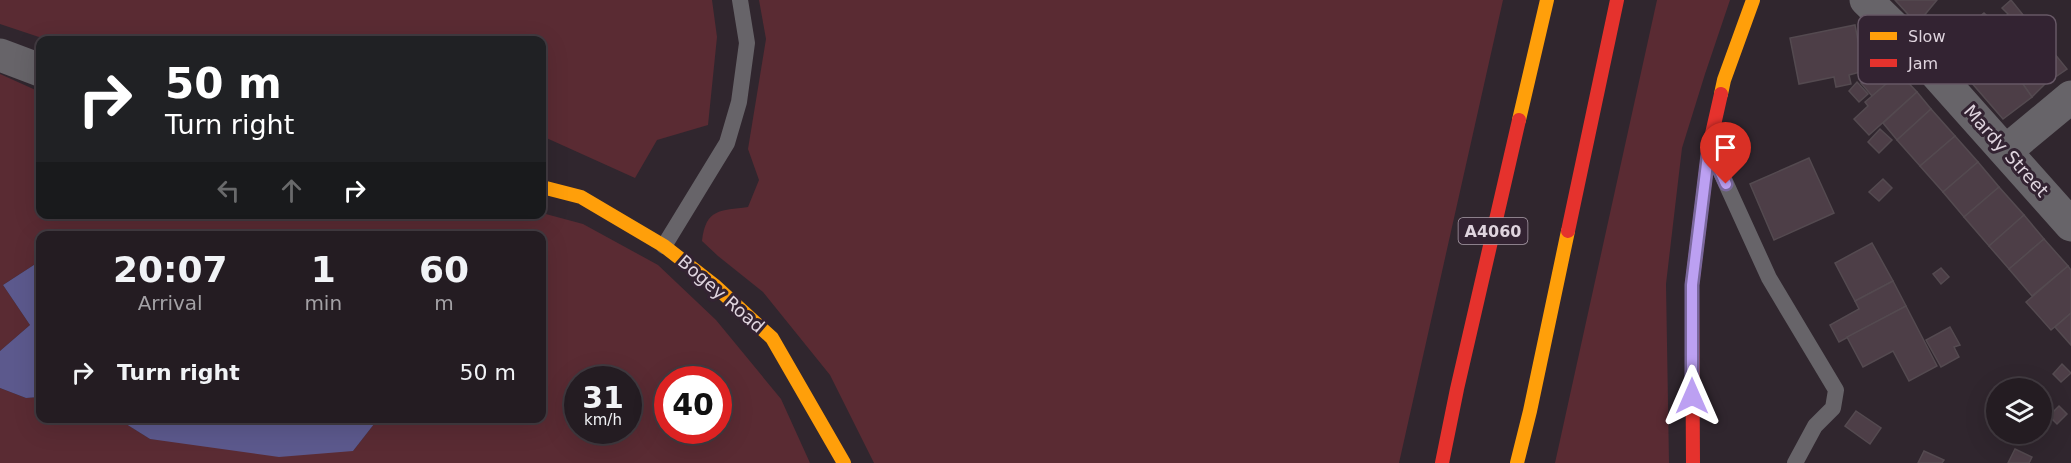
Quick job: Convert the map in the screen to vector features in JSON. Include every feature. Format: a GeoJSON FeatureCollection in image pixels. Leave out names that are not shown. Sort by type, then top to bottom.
{"type":"FeatureCollection","features":[{"type":"Feature","properties":{"kind":"main road","name":"A4060"},"geometry":{"type":"LineString","coordinates":[[1442,463],[1459,377],[1547,0]]}},
{"type":"Feature","properties":{"kind":"main road"},"geometry":{"type":"LineString","coordinates":[[1517,463],[1617,0]]}},
{"type":"Feature","properties":{"kind":"main road"},"geometry":{"type":"LineString","coordinates":[[1693,463],[1692,285],[1709,147],[1725,80],[1753,0]]}},
{"type":"Feature","properties":{"kind":"main road","name":"Bogey Road"},"geometry":{"type":"LineString","coordinates":[[546,188],[581,196],[664,246],[714,285],[772,338],[844,463]]}},
{"type":"Feature","properties":{"kind":"street","name":"Mardy Street"},"geometry":{"type":"LineString","coordinates":[[1866,0],[1881,15]]}},
{"type":"Feature","properties":{"kind":"street"},"geometry":{"type":"LineString","coordinates":[[0,56],[36,68]]}},
{"type":"Feature","properties":{"kind":"street","name":"Mardy Street"},"geometry":{"type":"LineString","coordinates":[[1946,84],[2071,225]]}},
{"type":"Feature","properties":{"kind":"street"},"geometry":{"type":"LineString","coordinates":[[2006,151],[2071,97]]}},
{"type":"Feature","properties":{"kind":"lane"},"geometry":{"type":"LineString","coordinates":[[664,246],[727,143],[739,102],[747,43],[740,0]]}},
{"type":"Feature","properties":{"kind":"lane"},"geometry":{"type":"LineString","coordinates":[[1709,147],[1769,278],[1836,390],[1833,408],[1815,426],[1795,463]]}},
{"type":"Feature","properties":{"kind":"shaded area"},"geometry":{"type":"Polygon","coordinates":[[[0,0],[712,0],[717,37],[708,125],[657,140],[635,178],[546,138],[546,36],[36,36],[0,24],[0,0]]]}},
{"type":"Feature","properties":{"kind":"shaded area"},"geometry":{"type":"Polygon","coordinates":[[[759,0],[1503,0],[1399,463],[874,463],[830,375],[763,292],[702,241],[707,222],[716,213],[748,207],[759,180],[748,149],[766,39],[759,0]]]}},
{"type":"Feature","properties":{"kind":"shaded area"},"geometry":{"type":"Polygon","coordinates":[[[1657,0],[1730,0],[1682,148],[1666,284],[1669,463],[1555,463],[1657,0]]]}},
{"type":"Feature","properties":{"kind":"shaded area"},"geometry":{"type":"Polygon","coordinates":[[[0,74],[36,90],[36,219],[546,219],[546,214],[583,224],[658,265],[716,320],[781,399],[810,463],[0,463],[0,388],[26,398],[36,397],[36,423],[124,423],[150,439],[353,451],[375,423],[546,423],[546,231],[36,231],[36,264],[3,285],[30,325],[0,351],[0,74]]]}},
{"type":"Feature","properties":{"kind":"shaded area"},"geometry":{"type":"Polygon","coordinates":[[[36,264],[36,397],[26,398],[0,388],[0,351],[30,325],[3,285],[36,264]]]}},
{"type":"Feature","properties":{"kind":"shaded area"},"geometry":{"type":"Polygon","coordinates":[[[124,423],[375,423],[353,451],[279,457],[150,439],[124,423]]]}},
{"type":"Feature","properties":{"kind":"building"},"geometry":{"type":"Polygon","coordinates":[[[1895,0],[1937,0],[1924,15],[1909,15],[1895,0]]]}},
{"type":"Feature","properties":{"kind":"building"},"geometry":{"type":"Polygon","coordinates":[[[2011,0],[2023,15],[2007,15],[2002,8],[2011,0]]]}},
{"type":"Feature","properties":{"kind":"building"},"geometry":{"type":"Polygon","coordinates":[[[1855,25],[1858,40],[1858,73],[1849,75],[1851,84],[1836,87],[1834,77],[1799,84],[1790,38],[1855,25]]]}},
{"type":"Feature","properties":{"kind":"building"},"geometry":{"type":"Polygon","coordinates":[[[2056,55],[2067,69],[2056,76],[2056,55]]]}},
{"type":"Feature","properties":{"kind":"building"},"geometry":{"type":"Polygon","coordinates":[[[1857,82],[1868,94],[1859,102],[1849,91],[1857,82]]]}},
{"type":"Feature","properties":{"kind":"building"},"geometry":{"type":"Polygon","coordinates":[[[1862,84],[1886,84],[1872,96],[1862,84]]]}},
{"type":"Feature","properties":{"kind":"building"},"geometry":{"type":"Polygon","coordinates":[[[1886,84],[1909,84],[1917,92],[1869,135],[1854,119],[1868,106],[1865,102],[1886,84]]]}},
{"type":"Feature","properties":{"kind":"building"},"geometry":{"type":"Polygon","coordinates":[[[1973,84],[2023,84],[2032,97],[2003,119],[1973,84]]]}},
{"type":"Feature","properties":{"kind":"building"},"geometry":{"type":"Polygon","coordinates":[[[2023,84],[2045,84],[2032,97],[2023,84]]]}},
{"type":"Feature","properties":{"kind":"building"},"geometry":{"type":"Polygon","coordinates":[[[1917,92],[1931,109],[1897,140],[1883,123],[1917,92]]]}},
{"type":"Feature","properties":{"kind":"building"},"geometry":{"type":"Polygon","coordinates":[[[1931,109],[1955,136],[1920,166],[1897,140],[1931,109]]]}},
{"type":"Feature","properties":{"kind":"building"},"geometry":{"type":"Polygon","coordinates":[[[1880,129],[1892,140],[1879,153],[1868,142],[1880,129]]]}},
{"type":"Feature","properties":{"kind":"building"},"geometry":{"type":"Polygon","coordinates":[[[1955,136],[1978,162],[1943,192],[1920,166],[1955,136]]]}},
{"type":"Feature","properties":{"kind":"building"},"geometry":{"type":"Polygon","coordinates":[[[1809,158],[1834,213],[1774,240],[1750,184],[1809,158]]]}},
{"type":"Feature","properties":{"kind":"building"},"geometry":{"type":"Polygon","coordinates":[[[1978,162],[1999,187],[1964,217],[1943,192],[1978,162]]]}},
{"type":"Feature","properties":{"kind":"building"},"geometry":{"type":"Polygon","coordinates":[[[1883,179],[1892,188],[1879,201],[1869,192],[1883,179]]]}},
{"type":"Feature","properties":{"kind":"building"},"geometry":{"type":"Polygon","coordinates":[[[1999,187],[2024,215],[1989,246],[1964,217],[1999,187]]]}},
{"type":"Feature","properties":{"kind":"building"},"geometry":{"type":"Polygon","coordinates":[[[2024,215],[2044,239],[2009,269],[1989,246],[2024,215]]]}},
{"type":"Feature","properties":{"kind":"building"},"geometry":{"type":"Polygon","coordinates":[[[2044,239],[2068,266],[2032,296],[2009,269],[2044,239]]]}},
{"type":"Feature","properties":{"kind":"building"},"geometry":{"type":"Polygon","coordinates":[[[1872,243],[1893,281],[1855,301],[1835,263],[1872,243]]]}},
{"type":"Feature","properties":{"kind":"building"},"geometry":{"type":"Polygon","coordinates":[[[2068,266],[2071,270],[2071,313],[2051,330],[2026,302],[2068,266]]]}},
{"type":"Feature","properties":{"kind":"building"},"geometry":{"type":"Polygon","coordinates":[[[1941,268],[1949,277],[1941,284],[1933,274],[1941,268]]]}},
{"type":"Feature","properties":{"kind":"building"},"geometry":{"type":"Polygon","coordinates":[[[1893,281],[1906,306],[1839,342],[1830,325],[1859,309],[1855,301],[1893,281]]]}},
{"type":"Feature","properties":{"kind":"building"},"geometry":{"type":"Polygon","coordinates":[[[1906,306],[1937,366],[1909,381],[1893,351],[1863,367],[1847,337],[1906,306]]]}},
{"type":"Feature","properties":{"kind":"building"},"geometry":{"type":"Polygon","coordinates":[[[2071,313],[2071,345],[2055,327],[2071,313]]]}},
{"type":"Feature","properties":{"kind":"building"},"geometry":{"type":"Polygon","coordinates":[[[1950,327],[1960,345],[1954,347],[1959,357],[1941,367],[1926,340],[1950,327]]]}},
{"type":"Feature","properties":{"kind":"building"},"geometry":{"type":"Polygon","coordinates":[[[2062,364],[2071,373],[2061,382],[2053,374],[2062,364]]]}},
{"type":"Feature","properties":{"kind":"building"},"geometry":{"type":"Polygon","coordinates":[[[2059,406],[2067,414],[2057,424],[2052,419],[2052,413],[2059,406]]]}},
{"type":"Feature","properties":{"kind":"building"},"geometry":{"type":"Polygon","coordinates":[[[1856,411],[1881,428],[1870,444],[1845,426],[1856,411]]]}},
{"type":"Feature","properties":{"kind":"building"},"geometry":{"type":"Polygon","coordinates":[[[2015,449],[2032,457],[2029,463],[2008,463],[2015,449]]]}},
{"type":"Feature","properties":{"kind":"building"},"geometry":{"type":"Polygon","coordinates":[[[1924,451],[1944,460],[1942,463],[1918,463],[1924,451]]]}},
{"type":"Feature","properties":{"kind":"traffic: slow"},"geometry":{"type":"LineString","coordinates":[[1519,120],[1547,0]]}},
{"type":"Feature","properties":{"kind":"traffic: slow"},"geometry":{"type":"LineString","coordinates":[[1721,94],[1753,0]]}},
{"type":"Feature","properties":{"kind":"traffic: slow"},"geometry":{"type":"LineString","coordinates":[[546,188],[581,197],[664,246],[714,285],[772,338],[844,463]]}},
{"type":"Feature","properties":{"kind":"traffic: slow"},"geometry":{"type":"LineString","coordinates":[[1517,463],[1568,231]]}},
{"type":"Feature","properties":{"kind":"traffic: jam"},"geometry":{"type":"LineString","coordinates":[[1568,231],[1617,0]]}},
{"type":"Feature","properties":{"kind":"traffic: jam"},"geometry":{"type":"LineString","coordinates":[[1693,463],[1692,285],[1709,147],[1721,94]]}},
{"type":"Feature","properties":{"kind":"traffic: jam"},"geometry":{"type":"LineString","coordinates":[[1442,463],[1519,120]]}},
{"type":"Feature","properties":{"kind":"route"},"geometry":{"type":"LineString","coordinates":[[1692,396],[1692,285],[1709,147],[1726,184]]}}]}
